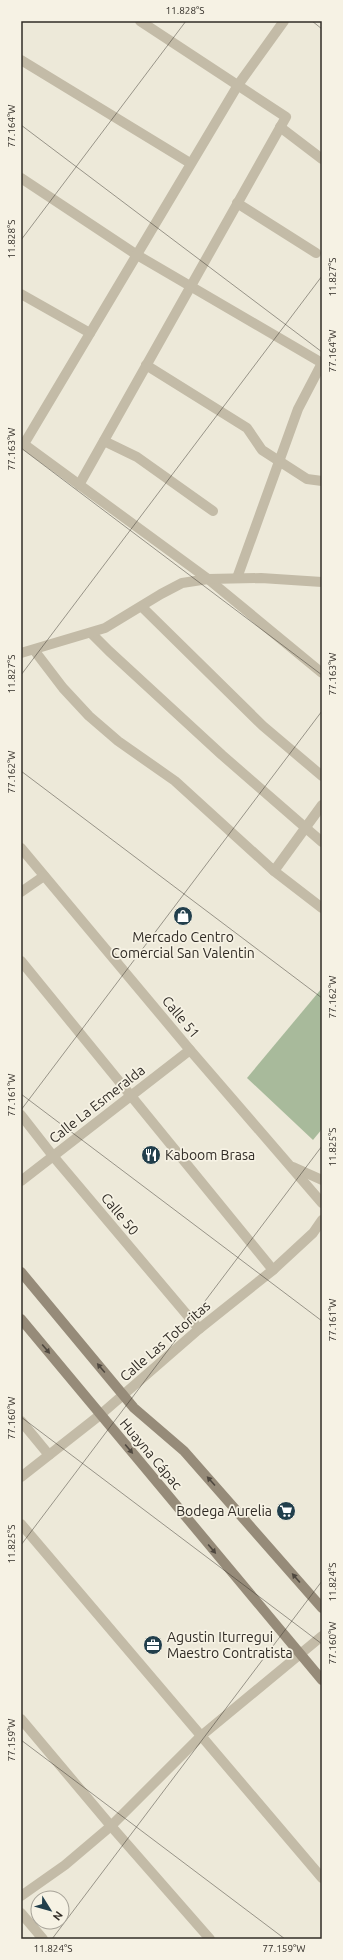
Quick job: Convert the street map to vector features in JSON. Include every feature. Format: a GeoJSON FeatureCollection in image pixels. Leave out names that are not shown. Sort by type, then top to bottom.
{"type":"FeatureCollection","features":[{"type":"Feature","properties":{"kind":"main road","name":"Huayna Cápac"},"geometry":{"type":"LineString","coordinates":[[21,1272],[123,1395],[148,1422],[184,1451],[322,1608]]}},
{"type":"Feature","properties":{"kind":"main road","name":"Huayna Cápac"},"geometry":{"type":"LineString","coordinates":[[21,1319],[322,1680]]}},
{"type":"Feature","properties":{"kind":"street"},"geometry":{"type":"LineString","coordinates":[[79,485],[286,117],[140,21]]}},
{"type":"Feature","properties":{"kind":"street"},"geometry":{"type":"LineString","coordinates":[[284,21],[238,85],[190,163],[90,333],[22,443],[208,579],[322,673]]}},
{"type":"Feature","properties":{"kind":"street"},"geometry":{"type":"LineString","coordinates":[[21,60],[190,163]]}},
{"type":"Feature","properties":{"kind":"street"},"geometry":{"type":"LineString","coordinates":[[280,127],[322,158]]}},
{"type":"Feature","properties":{"kind":"street"},"geometry":{"type":"LineString","coordinates":[[21,178],[137,255],[322,363],[298,409],[237,578]]}},
{"type":"Feature","properties":{"kind":"street"},"geometry":{"type":"LineString","coordinates":[[237,203],[316,253]]}},
{"type":"Feature","properties":{"kind":"street"},"geometry":{"type":"LineString","coordinates":[[21,294],[90,333]]}},
{"type":"Feature","properties":{"kind":"street"},"geometry":{"type":"LineString","coordinates":[[146,365],[246,428],[262,450],[307,479],[322,481]]}},
{"type":"Feature","properties":{"kind":"street"},"geometry":{"type":"LineString","coordinates":[[104,441],[137,457],[213,511]]}},
{"type":"Feature","properties":{"kind":"street"},"geometry":{"type":"LineString","coordinates":[[21,653],[105,628],[182,583],[208,579],[237,578],[322,582]]}},
{"type":"Feature","properties":{"kind":"street"},"geometry":{"type":"LineString","coordinates":[[142,607],[263,726],[322,776]]}},
{"type":"Feature","properties":{"kind":"street"},"geometry":{"type":"LineString","coordinates":[[91,633],[222,755],[322,842]]}},
{"type":"Feature","properties":{"kind":"street"},"geometry":{"type":"LineString","coordinates":[[34,650],[63,688],[89,716],[118,741],[175,781],[274,871],[322,908]]}},
{"type":"Feature","properties":{"kind":"street"},"geometry":{"type":"LineString","coordinates":[[274,871],[304,827],[322,805]]}},
{"type":"Feature","properties":{"kind":"street","name":"Calle 51"},"geometry":{"type":"LineString","coordinates":[[21,848],[190,1050],[322,1203]]}},
{"type":"Feature","properties":{"kind":"street"},"geometry":{"type":"LineString","coordinates":[[21,892],[44,876]]}},
{"type":"Feature","properties":{"kind":"street"},"geometry":{"type":"LineString","coordinates":[[21,961],[273,1270]]}},
{"type":"Feature","properties":{"kind":"street","name":"Calle La Esmeralda"},"geometry":{"type":"LineString","coordinates":[[21,1181],[190,1050]]}},
{"type":"Feature","properties":{"kind":"street","name":"Calle 50"},"geometry":{"type":"LineString","coordinates":[[21,1116],[199,1329]]}},
{"type":"Feature","properties":{"kind":"street"},"geometry":{"type":"LineString","coordinates":[[290,1165],[322,1180]]}},
{"type":"Feature","properties":{"kind":"street","name":"Calle Las Totoritas"},"geometry":{"type":"LineString","coordinates":[[21,1477],[100,1415],[199,1329],[273,1270],[313,1233],[322,1220]]}},
{"type":"Feature","properties":{"kind":"street"},"geometry":{"type":"LineString","coordinates":[[21,1421],[49,1455]]}},
{"type":"Feature","properties":{"kind":"street"},"geometry":{"type":"LineString","coordinates":[[21,1524],[322,1878]]}},
{"type":"Feature","properties":{"kind":"street"},"geometry":{"type":"LineString","coordinates":[[21,1896],[65,1865],[111,1826],[201,1736],[322,1636]]}},
{"type":"Feature","properties":{"kind":"street"},"geometry":{"type":"LineString","coordinates":[[21,1719],[111,1826],[210,1939]]}},
{"type":"Feature","properties":{"kind":"street"},"geometry":{"type":"LineString","coordinates":[[21,1913],[43,1939]]}},
{"type":"Feature","properties":{"kind":"green space"},"geometry":{"type":"Polygon","coordinates":[[[322,988],[322,1129],[313,1140],[247,1078],[322,988]]]}},
{"type":"Feature","properties":{"kind":"place","name":"Mercado Centro Comercial San Valentin"},"geometry":{"type":"Point","coordinates":[183,916]}},
{"type":"Feature","properties":{"kind":"place","name":"Kaboom Brasa"},"geometry":{"type":"Point","coordinates":[151,1155]}},
{"type":"Feature","properties":{"kind":"place","name":"Bodega Aurelia"},"geometry":{"type":"Point","coordinates":[286,1511]}},
{"type":"Feature","properties":{"kind":"place","name":"Agustin Iturregui Maestro Contratista"},"geometry":{"type":"Point","coordinates":[153,1645]}}]}
